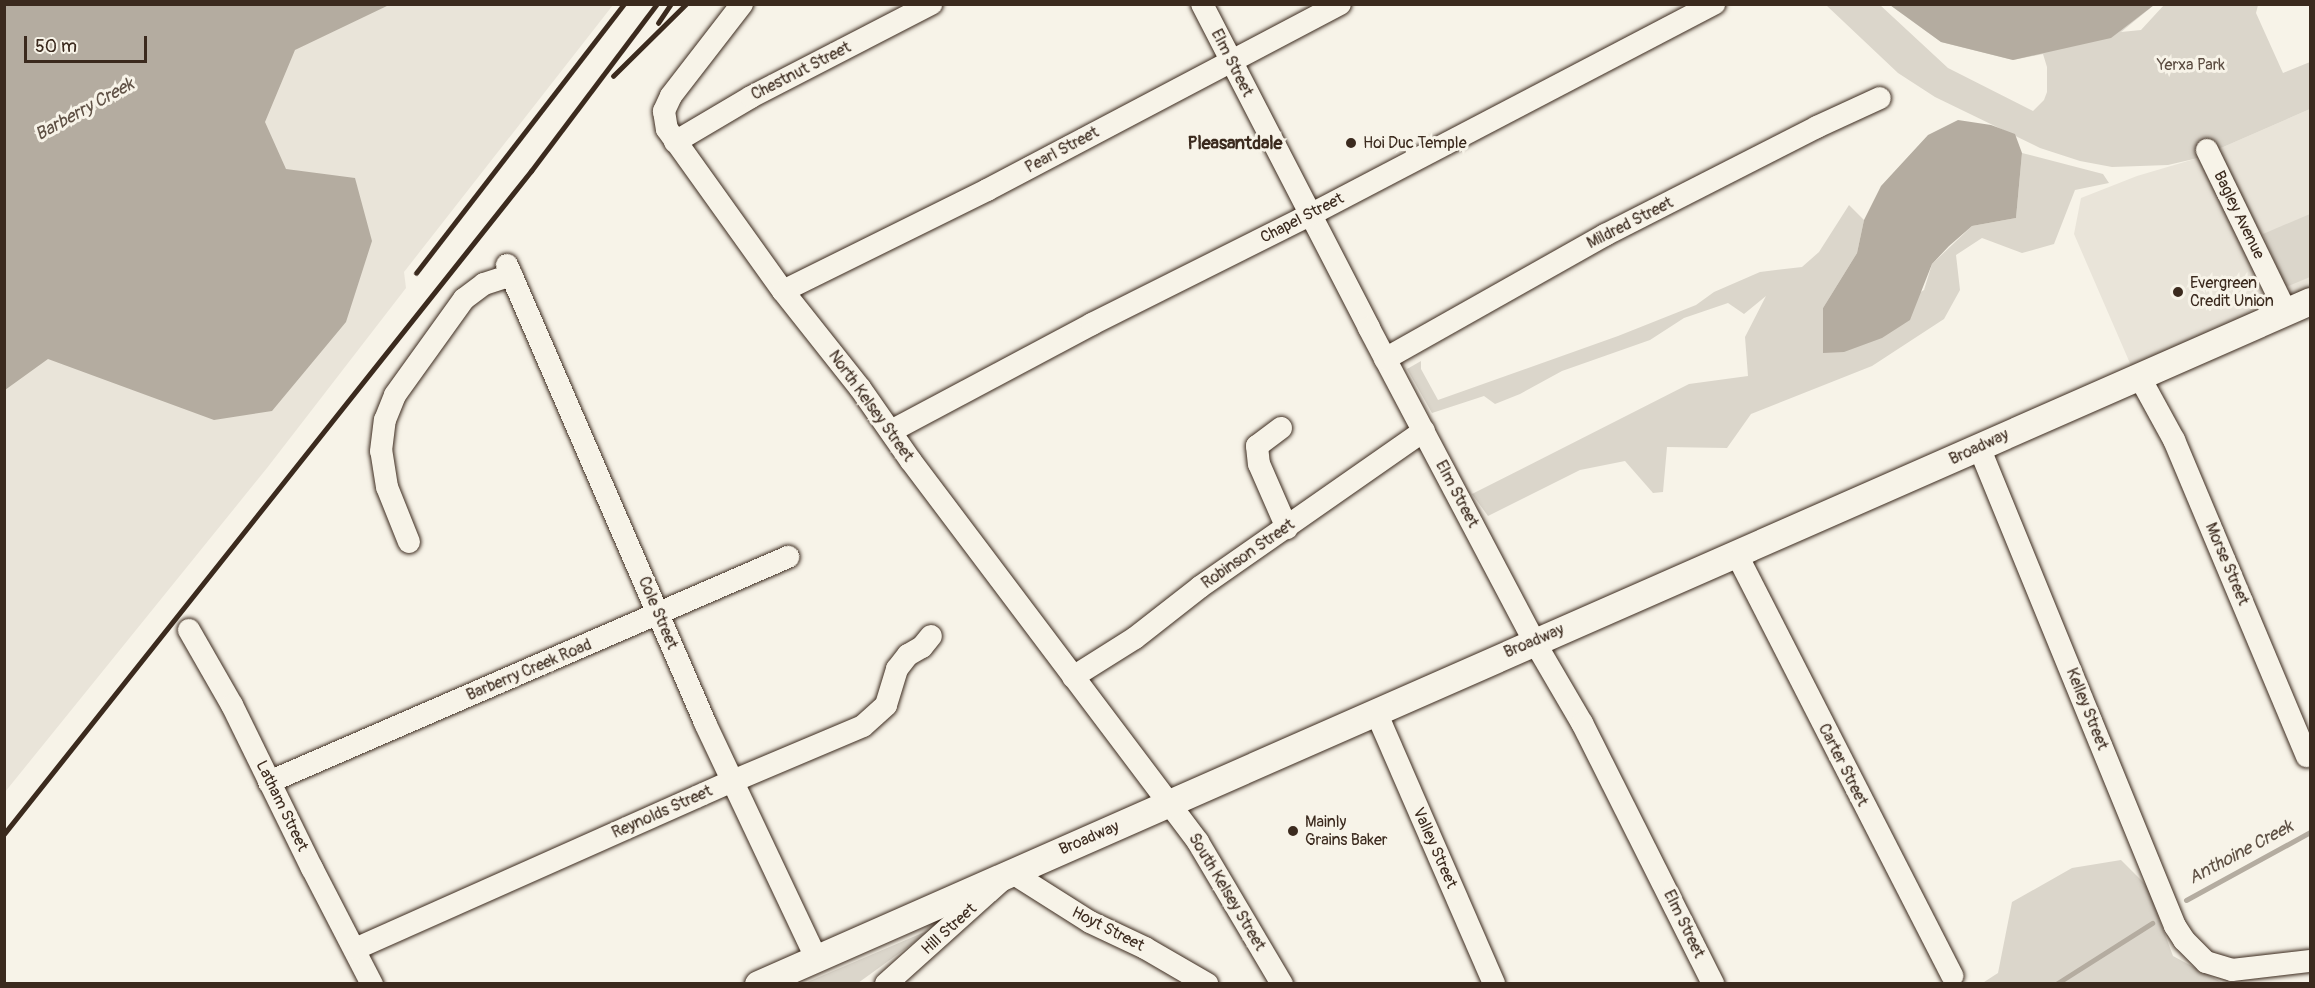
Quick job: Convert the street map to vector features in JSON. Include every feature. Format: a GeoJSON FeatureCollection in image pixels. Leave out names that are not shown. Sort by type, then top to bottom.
{"type":"FeatureCollection","features":[{"type":"Feature","properties":{"kind":"main road","name":"Broadway"},"geometry":{"type":"LineString","coordinates":[[758,984],[2139,376],[2303,309]]}},
{"type":"Feature","properties":{"kind":"street","name":"North Kelsey Street"},"geometry":{"type":"LineString","coordinates":[[742,4],[671,96],[664,111],[667,129],[783,291],[891,431],[1169,803]]}},
{"type":"Feature","properties":{"kind":"street","name":"Chestnut Street"},"geometry":{"type":"LineString","coordinates":[[675,142],[751,97],[931,4]]}},
{"type":"Feature","properties":{"kind":"street","name":"Elm Street"},"geometry":{"type":"LineString","coordinates":[[1202,4],[1534,641],[1582,723],[1713,984]]}},
{"type":"Feature","properties":{"kind":"street","name":"Pearl Street"},"geometry":{"type":"LineString","coordinates":[[783,291],[987,190],[1340,4]]}},
{"type":"Feature","properties":{"kind":"street","name":"Chapel Street"},"geometry":{"type":"LineString","coordinates":[[891,431],[1092,324],[1312,214],[1714,4]]}},
{"type":"Feature","properties":{"kind":"street","name":"Mildred Street"},"geometry":{"type":"LineString","coordinates":[[1385,359],[1605,235],[1817,127],[1880,98]]}},
{"type":"Feature","properties":{"kind":"street","name":"Bagley Avenue"},"geometry":{"type":"LineString","coordinates":[[2207,150],[2303,309]]}},
{"type":"Feature","properties":{"kind":"street","name":"Cole Street"},"geometry":{"type":"LineString","coordinates":[[409,542],[387,487],[381,451],[386,420],[392,403],[395,395],[464,299],[509,270],[657,613],[816,958]]}},
{"type":"Feature","properties":{"kind":"street","name":"Morse Street"},"geometry":{"type":"LineString","coordinates":[[2139,376],[2174,440],[2307,756]]}},
{"type":"Feature","properties":{"kind":"street"},"geometry":{"type":"LineString","coordinates":[[1281,428],[1257,446],[1259,464],[1287,528]]}},
{"type":"Feature","properties":{"kind":"street","name":"Robinson Street"},"geometry":{"type":"LineString","coordinates":[[1073,677],[1135,638],[1200,587],[1424,431]]}},
{"type":"Feature","properties":{"kind":"street","name":"Kelley Street"},"geometry":{"type":"LineString","coordinates":[[1979,447],[2175,926],[2194,953],[2219,968],[2246,970],[2310,961]]}},
{"type":"Feature","properties":{"kind":"street","name":"Carter Street"},"geometry":{"type":"LineString","coordinates":[[1736,553],[1952,976]]}},
{"type":"Feature","properties":{"kind":"street","name":"Barberry Creek Road"},"geometry":{"type":"LineString","coordinates":[[269,782],[788,557]]}},
{"type":"Feature","properties":{"kind":"street","name":"Latham Street"},"geometry":{"type":"LineString","coordinates":[[189,630],[232,705],[372,984]]}},
{"type":"Feature","properties":{"kind":"street","name":"Reynolds Street"},"geometry":{"type":"LineString","coordinates":[[355,949],[871,721],[886,705],[897,669],[908,655],[922,647],[932,636]]}},
{"type":"Feature","properties":{"kind":"street","name":"Valley Street"},"geometry":{"type":"LineString","coordinates":[[1376,712],[1494,984]]}},
{"type":"Feature","properties":{"kind":"street","name":"South Kelsey Street"},"geometry":{"type":"LineString","coordinates":[[1169,803],[1198,842],[1282,984]]}},
{"type":"Feature","properties":{"kind":"street","name":"Hill Street"},"geometry":{"type":"LineString","coordinates":[[886,984],[1011,873]]}},
{"type":"Feature","properties":{"kind":"street","name":"Hoyt Street"},"geometry":{"type":"LineString","coordinates":[[1011,873],[1090,922],[1145,948],[1207,984]]}},
{"type":"Feature","properties":{"kind":"shaded area"},"geometry":{"type":"Polygon","coordinates":[[[5,5],[613,5],[404,272],[406,288],[267,468],[5,792],[5,5]]]}},
{"type":"Feature","properties":{"kind":"shaded area"},"geometry":{"type":"Polygon","coordinates":[[[2310,109],[2310,316],[2142,391],[2074,234],[2081,198],[2137,176],[2198,158],[2310,109]]]}},
{"type":"Feature","properties":{"kind":"green space","name":"Yerxa Park"},"geometry":{"type":"Polygon","coordinates":[[[1826,5],[1880,5],[1948,68],[2033,111],[2044,100],[2047,92],[2047,67],[2043,54],[2013,60],[1941,42],[1890,5],[2154,5],[2121,32],[2141,30],[2164,5],[2258,5],[2256,13],[2283,73],[2310,62],[2310,109],[2198,158],[2168,165],[2112,167],[2080,161],[2040,148],[1935,97],[1898,73],[1826,5]]]}},
{"type":"Feature","properties":{"kind":"green space"},"geometry":{"type":"Polygon","coordinates":[[[2022,153],[2103,174],[2109,183],[2075,190],[2054,244],[2022,253],[1982,238],[1956,255],[1960,290],[1944,319],[1872,366],[1751,414],[1727,448],[1667,447],[1663,492],[1653,493],[1625,461],[1580,470],[1488,516],[1472,494],[1689,384],[1748,376],[1745,337],[1766,296],[1744,314],[1728,303],[1684,318],[1650,340],[1562,371],[1520,394],[1495,404],[1484,396],[1432,413],[1407,369],[1421,361],[1421,369],[1438,400],[1618,336],[1696,305],[1714,292],[1760,272],[1802,267],[1819,252],[1849,205],[1864,220],[1857,253],[1823,308],[1823,353],[1924,290],[1932,264],[1972,226],[2016,218],[2022,153]]]}},
{"type":"Feature","properties":{"kind":"green space"},"geometry":{"type":"Polygon","coordinates":[[[2310,214],[2310,277],[2286,287],[2263,234],[2310,214]]]}},
{"type":"Feature","properties":{"kind":"green space"},"geometry":{"type":"Polygon","coordinates":[[[2121,860],[2147,886],[2173,956],[2223,983],[1981,984],[1998,973],[2012,902],[2072,868],[2121,860]]]}},
{"type":"Feature","properties":{"kind":"green space"},"geometry":{"type":"Polygon","coordinates":[[[934,928],[858,983],[805,983],[934,928]]]}},
{"type":"Feature","properties":{"kind":"water","name":"Barberry Creek"},"geometry":{"type":"Polygon","coordinates":[[[5,4],[389,5],[295,50],[265,122],[286,169],[355,178],[372,241],[346,322],[272,411],[214,420],[48,359],[5,390],[5,4]]]}},
{"type":"Feature","properties":{"kind":"water"},"geometry":{"type":"Polygon","coordinates":[[[1890,5],[2154,5],[2111,38],[2013,60],[1941,42],[1890,5]]]}},
{"type":"Feature","properties":{"kind":"water"},"geometry":{"type":"Polygon","coordinates":[[[1958,120],[1991,125],[2015,134],[2022,153],[2016,218],[1972,226],[1949,246],[1932,264],[1910,320],[1882,338],[1844,352],[1823,353],[1823,308],[1857,253],[1864,220],[1881,186],[1928,135],[1958,120]]]}},
{"type":"Feature","properties":{"kind":"waterway","name":"Anthoine Creek"},"geometry":{"type":"LineString","coordinates":[[2186,900],[2310,832]]}},
{"type":"Feature","properties":{"kind":"waterway","name":"Anthoine Creek"},"geometry":{"type":"LineString","coordinates":[[2056,984],[2152,923]]}},
{"type":"Feature","properties":{"kind":"railway"},"geometry":{"type":"LineString","coordinates":[[416,273],[624,4]]}},
{"type":"Feature","properties":{"kind":"railway"},"geometry":{"type":"LineString","coordinates":[[4,834],[531,171],[657,4]]}},
{"type":"Feature","properties":{"kind":"railway"},"geometry":{"type":"LineString","coordinates":[[658,23],[671,4]]}},
{"type":"Feature","properties":{"kind":"railway"},"geometry":{"type":"LineString","coordinates":[[613,76],[686,4]]}},
{"type":"Feature","properties":{"kind":"place","name":"Hoi Duc Temple"},"geometry":{"type":"Point","coordinates":[1351,143]}},
{"type":"Feature","properties":{"kind":"place","name":"Evergreen Credit Union"},"geometry":{"type":"Point","coordinates":[2178,292]}},
{"type":"Feature","properties":{"kind":"place","name":"Mainly Grains Baker"},"geometry":{"type":"Point","coordinates":[1293,831]}},
{"type":"Feature","properties":{"kind":"district","name":"Pleasantdale"},"geometry":{"type":"Point","coordinates":[1235,144]}}]}
